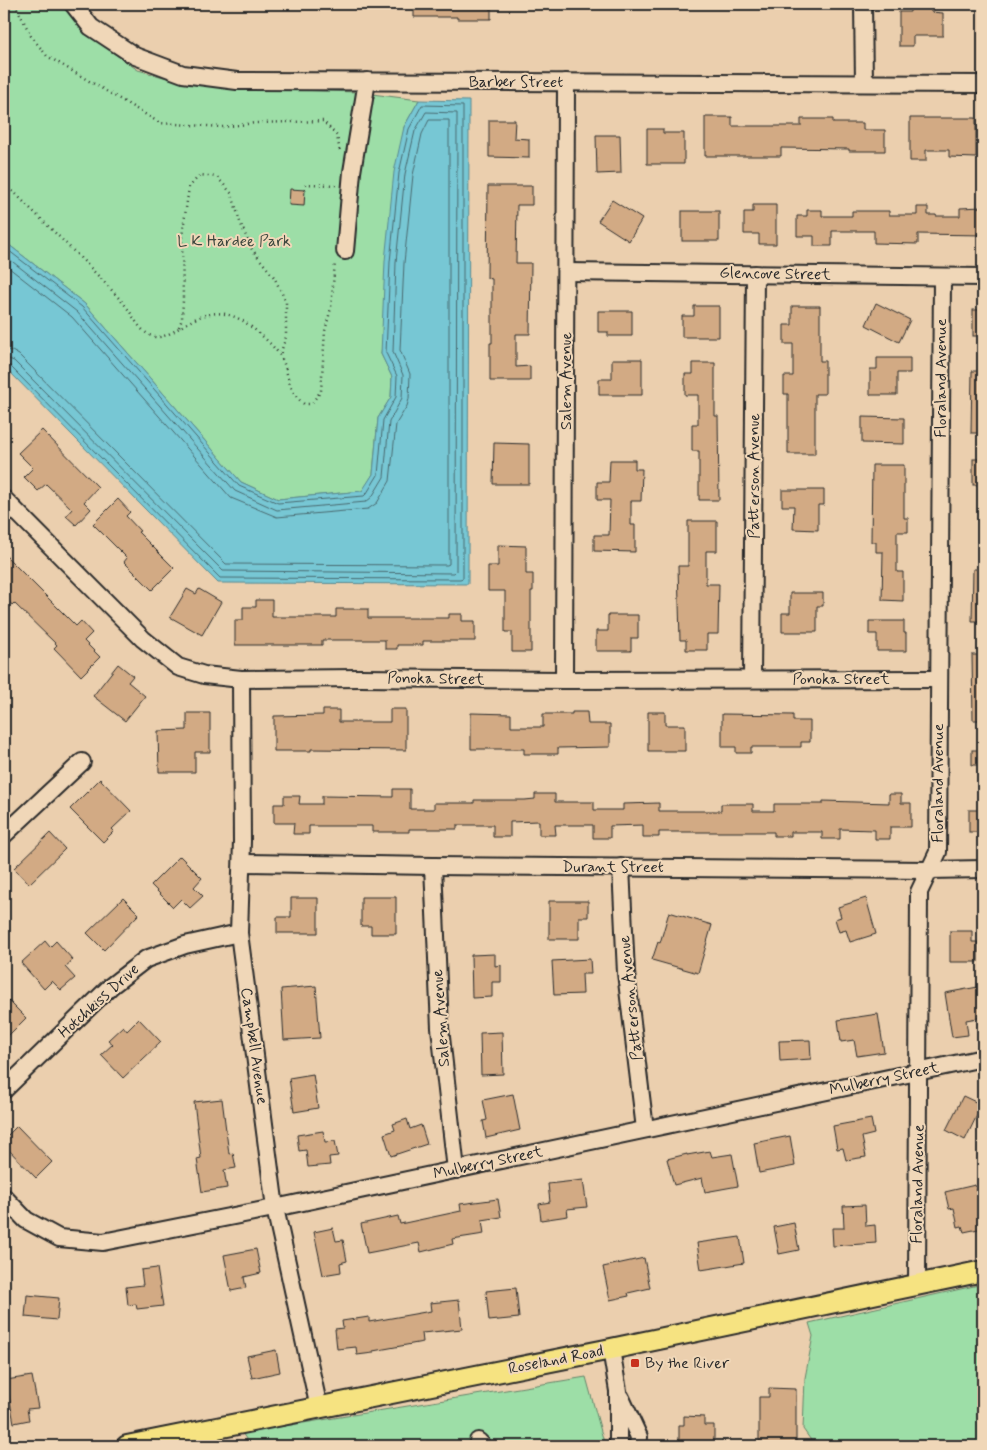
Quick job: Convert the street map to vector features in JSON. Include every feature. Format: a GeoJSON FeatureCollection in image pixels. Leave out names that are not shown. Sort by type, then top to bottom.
{"type":"FeatureCollection","features":[{"type":"Feature","properties":{"kind":"main road","name":"Roseland Road"},"geometry":{"type":"LineString","coordinates":[[127,1446],[210,1438],[319,1408],[983,1271]]}},
{"type":"Feature","properties":{"kind":"street","name":"Barber Street"},"geometry":{"type":"LineString","coordinates":[[74,4],[91,27],[135,56],[183,74],[237,81],[983,84]]}},
{"type":"Feature","properties":{"kind":"street"},"geometry":{"type":"LineString","coordinates":[[863,4],[864,83]]}},
{"type":"Feature","properties":{"kind":"street"},"geometry":{"type":"LineString","coordinates":[[340,254],[367,81]]}},
{"type":"Feature","properties":{"kind":"street","name":"Salem Avenue"},"geometry":{"type":"LineString","coordinates":[[564,680],[566,82]]}},
{"type":"Feature","properties":{"kind":"street","name":"Glencove Street"},"geometry":{"type":"LineString","coordinates":[[566,272],[983,277]]}},
{"type":"Feature","properties":{"kind":"street","name":"Patterson Avenue"},"geometry":{"type":"LineString","coordinates":[[752,679],[755,274]]}},
{"type":"Feature","properties":{"kind":"street","name":"Floraland Avenue"},"geometry":{"type":"LineString","coordinates":[[917,1285],[919,892],[938,852],[942,277]]}},
{"type":"Feature","properties":{"kind":"street","name":"Ponoka Street"},"geometry":{"type":"LineString","coordinates":[[4,499],[143,640],[178,667],[204,675],[241,679],[939,679]]}},
{"type":"Feature","properties":{"kind":"street","name":"Campbell Avenue"},"geometry":{"type":"LineString","coordinates":[[241,679],[242,863],[239,934],[275,1208],[319,1408]]}},
{"type":"Feature","properties":{"kind":"street"},"geometry":{"type":"LineString","coordinates":[[4,835],[82,762]]}},
{"type":"Feature","properties":{"kind":"street","name":"Durant Street"},"geometry":{"type":"LineString","coordinates":[[242,863],[983,869]]}},
{"type":"Feature","properties":{"kind":"street","name":"Salem Avenue"},"geometry":{"type":"LineString","coordinates":[[433,866],[440,1028],[456,1170]]}},
{"type":"Feature","properties":{"kind":"street","name":"Patterson Avenue"},"geometry":{"type":"LineString","coordinates":[[621,867],[626,972],[645,1129]]}},
{"type":"Feature","properties":{"kind":"street","name":"Hotchkiss Drive"},"geometry":{"type":"LineString","coordinates":[[4,1090],[111,986],[146,959],[185,945],[239,934]]}},
{"type":"Feature","properties":{"kind":"street","name":"Mulberry Street"},"geometry":{"type":"LineString","coordinates":[[4,1197],[26,1220],[60,1238],[102,1242],[275,1208],[983,1058]]}},
{"type":"Feature","properties":{"kind":"street"},"geometry":{"type":"LineString","coordinates":[[611,1349],[621,1408],[620,1444],[638,1442],[621,1408]]}},
{"type":"Feature","properties":{"kind":"path"},"geometry":{"type":"LineString","coordinates":[[15,4],[31,36],[46,56],[160,123],[222,127],[256,123],[323,122],[337,136],[340,156],[354,157]]}},
{"type":"Feature","properties":{"kind":"path"},"geometry":{"type":"LineString","coordinates":[[177,329],[182,319],[182,237],[189,187],[200,175],[217,177],[232,194],[250,248],[274,277],[286,302],[286,336],[280,355]]}},
{"type":"Feature","properties":{"kind":"path"},"geometry":{"type":"LineString","coordinates":[[305,190],[306,184],[336,186],[337,178]]}},
{"type":"Feature","properties":{"kind":"path"},"geometry":{"type":"LineString","coordinates":[[4,185],[16,194],[115,294],[145,333],[157,338],[172,333],[211,312],[232,315],[244,322],[280,355],[296,398],[304,404],[311,404],[321,391],[325,331],[340,254]]}},
{"type":"Feature","properties":{"kind":"green space","name":"L K Hardee Park"},"geometry":{"type":"Polygon","coordinates":[[[4,4],[63,4],[96,41],[138,70],[189,84],[237,88],[356,92],[419,100],[404,127],[381,354],[392,377],[391,397],[378,418],[373,474],[363,491],[278,499],[241,482],[85,304],[4,241],[4,4]]]}},
{"type":"Feature","properties":{"kind":"green space"},"geometry":{"type":"Polygon","coordinates":[[[983,1284],[983,1446],[815,1446],[803,1429],[805,1378],[813,1336],[809,1323],[983,1284]]]}},
{"type":"Feature","properties":{"kind":"green space"},"geometry":{"type":"Polygon","coordinates":[[[586,1377],[605,1446],[251,1446],[242,1433],[586,1377]]]}},
{"type":"Feature","properties":{"kind":"water"},"geometry":{"type":"Polygon","coordinates":[[[419,100],[469,101],[468,584],[218,583],[4,366],[4,241],[85,304],[241,482],[278,499],[362,491],[373,474],[378,418],[391,397],[392,377],[381,354],[385,261],[394,172],[404,127],[419,100]]]}},
{"type":"Feature","properties":{"kind":"building"},"geometry":{"type":"Polygon","coordinates":[[[414,4],[491,4],[491,19],[414,17],[414,4]]]}},
{"type":"Feature","properties":{"kind":"building"},"geometry":{"type":"Polygon","coordinates":[[[910,4],[931,4],[931,12],[943,13],[943,36],[913,36],[913,46],[899,46],[899,12],[910,12],[910,4]]]}},
{"type":"Feature","properties":{"kind":"building"},"geometry":{"type":"Polygon","coordinates":[[[705,117],[732,117],[732,126],[801,126],[801,119],[833,119],[833,123],[863,123],[863,130],[885,130],[885,151],[781,148],[781,156],[705,156],[705,117]]]}},
{"type":"Feature","properties":{"kind":"building"},"geometry":{"type":"Polygon","coordinates":[[[910,118],[976,118],[976,158],[949,157],[949,150],[926,150],[926,161],[910,161],[910,118]]]}},
{"type":"Feature","properties":{"kind":"building"},"geometry":{"type":"Polygon","coordinates":[[[489,120],[515,120],[514,138],[529,139],[529,158],[489,157],[489,120]]]}},
{"type":"Feature","properties":{"kind":"building"},"geometry":{"type":"Polygon","coordinates":[[[647,129],[663,129],[663,133],[684,133],[684,164],[647,164],[647,129]]]}},
{"type":"Feature","properties":{"kind":"building"},"geometry":{"type":"Polygon","coordinates":[[[596,135],[620,135],[621,173],[597,174],[596,135]]]}},
{"type":"Feature","properties":{"kind":"building"},"geometry":{"type":"Polygon","coordinates":[[[488,186],[532,186],[532,205],[517,205],[516,263],[531,263],[530,334],[516,334],[516,367],[530,366],[530,381],[490,381],[492,279],[487,278],[488,186]]]}},
{"type":"Feature","properties":{"kind":"building"},"geometry":{"type":"Polygon","coordinates":[[[290,189],[305,190],[304,206],[289,205],[290,189]]]}},
{"type":"Feature","properties":{"kind":"building"},"geometry":{"type":"Polygon","coordinates":[[[612,200],[642,219],[629,241],[598,221],[612,200]]]}},
{"type":"Feature","properties":{"kind":"building"},"geometry":{"type":"Polygon","coordinates":[[[753,205],[776,205],[776,244],[759,244],[759,234],[744,234],[744,212],[753,212],[753,205]]]}},
{"type":"Feature","properties":{"kind":"building"},"geometry":{"type":"Polygon","coordinates":[[[917,207],[928,207],[928,215],[960,216],[960,208],[983,207],[983,235],[918,234],[918,244],[874,243],[874,231],[832,231],[832,246],[814,246],[814,236],[797,236],[797,216],[807,216],[807,210],[822,210],[822,216],[852,216],[852,211],[889,211],[889,215],[917,215],[917,207]]]}},
{"type":"Feature","properties":{"kind":"building"},"geometry":{"type":"Polygon","coordinates":[[[682,211],[719,211],[719,241],[682,241],[682,211]]]}},
{"type":"Feature","properties":{"kind":"building"},"geometry":{"type":"Polygon","coordinates":[[[876,303],[910,320],[899,342],[866,325],[876,303]]]}},
{"type":"Feature","properties":{"kind":"building"},"geometry":{"type":"Polygon","coordinates":[[[694,306],[719,306],[719,337],[682,337],[682,316],[694,316],[694,306]]]}},
{"type":"Feature","properties":{"kind":"building"},"geometry":{"type":"Polygon","coordinates":[[[792,306],[820,306],[820,361],[825,361],[825,394],[815,394],[815,454],[788,454],[788,394],[784,394],[784,376],[793,376],[793,344],[784,344],[784,325],[792,325],[792,306]]]}},
{"type":"Feature","properties":{"kind":"building"},"geometry":{"type":"Polygon","coordinates":[[[973,310],[983,310],[983,336],[973,336],[973,310]]]}},
{"type":"Feature","properties":{"kind":"building"},"geometry":{"type":"Polygon","coordinates":[[[598,311],[632,311],[632,336],[608,336],[608,332],[598,332],[598,311]]]}},
{"type":"Feature","properties":{"kind":"building"},"geometry":{"type":"Polygon","coordinates":[[[877,358],[910,358],[910,373],[897,373],[897,395],[870,395],[870,369],[877,369],[877,358]]]}},
{"type":"Feature","properties":{"kind":"building"},"geometry":{"type":"Polygon","coordinates":[[[612,359],[642,359],[642,395],[599,395],[599,379],[612,379],[612,359]]]}},
{"type":"Feature","properties":{"kind":"building"},"geometry":{"type":"Polygon","coordinates":[[[693,363],[715,363],[715,416],[718,416],[719,500],[699,500],[699,451],[692,451],[692,424],[698,424],[698,395],[685,395],[685,374],[693,374],[693,363]]]}},
{"type":"Feature","properties":{"kind":"building"},"geometry":{"type":"Polygon","coordinates":[[[972,371],[983,371],[983,433],[971,433],[972,371]]]}},
{"type":"Feature","properties":{"kind":"building"},"geometry":{"type":"Polygon","coordinates":[[[862,417],[904,418],[904,444],[862,443],[862,417]]]}},
{"type":"Feature","properties":{"kind":"building"},"geometry":{"type":"Polygon","coordinates":[[[42,430],[98,487],[84,502],[91,509],[76,525],[66,516],[72,509],[46,484],[38,491],[24,477],[33,468],[18,453],[42,430]]]}},
{"type":"Feature","properties":{"kind":"building"},"geometry":{"type":"Polygon","coordinates":[[[494,443],[529,444],[529,484],[493,484],[494,443]]]}},
{"type":"Feature","properties":{"kind":"building"},"geometry":{"type":"Polygon","coordinates":[[[973,459],[983,459],[983,485],[973,485],[973,459]]]}},
{"type":"Feature","properties":{"kind":"building"},"geometry":{"type":"Polygon","coordinates":[[[610,460],[635,460],[635,469],[642,469],[641,501],[631,501],[631,525],[635,525],[635,552],[594,551],[594,535],[609,535],[610,500],[597,500],[597,482],[609,482],[610,460]]]}},
{"type":"Feature","properties":{"kind":"building"},"geometry":{"type":"Polygon","coordinates":[[[872,465],[904,465],[904,518],[908,518],[908,532],[897,532],[897,572],[903,572],[903,601],[882,600],[883,552],[876,552],[876,542],[871,542],[872,465]]]}},
{"type":"Feature","properties":{"kind":"building"},"geometry":{"type":"Polygon","coordinates":[[[782,490],[824,490],[824,505],[818,505],[818,530],[793,529],[794,506],[782,506],[782,490]]]}},
{"type":"Feature","properties":{"kind":"building"},"geometry":{"type":"Polygon","coordinates":[[[118,499],[130,512],[126,516],[140,531],[138,532],[174,568],[152,590],[124,562],[127,558],[93,524],[118,499]]]}},
{"type":"Feature","properties":{"kind":"building"},"geometry":{"type":"Polygon","coordinates":[[[688,521],[717,521],[717,551],[706,551],[706,584],[719,584],[718,634],[707,634],[707,650],[686,650],[686,640],[680,640],[678,566],[688,566],[688,521]]]}},
{"type":"Feature","properties":{"kind":"building"},"geometry":{"type":"Polygon","coordinates":[[[498,545],[526,546],[526,574],[533,574],[533,591],[531,591],[531,652],[512,652],[512,632],[505,632],[505,591],[488,591],[488,566],[498,566],[498,545]]]}},
{"type":"Feature","properties":{"kind":"building"},"geometry":{"type":"Polygon","coordinates":[[[4,554],[76,626],[81,621],[92,633],[84,641],[100,657],[81,676],[54,648],[57,645],[14,603],[12,605],[4,596],[4,554]]]}},
{"type":"Feature","properties":{"kind":"building"},"geometry":{"type":"Polygon","coordinates":[[[973,569],[983,569],[983,621],[972,621],[973,569]]]}},
{"type":"Feature","properties":{"kind":"building"},"geometry":{"type":"Polygon","coordinates":[[[187,589],[196,594],[199,589],[221,602],[202,635],[170,617],[187,589]]]}},
{"type":"Feature","properties":{"kind":"building"},"geometry":{"type":"Polygon","coordinates":[[[790,593],[823,593],[823,606],[817,606],[817,632],[782,632],[782,613],[790,613],[790,593]]]}},
{"type":"Feature","properties":{"kind":"building"},"geometry":{"type":"Polygon","coordinates":[[[256,600],[272,600],[272,617],[336,617],[336,609],[368,609],[368,618],[449,618],[449,614],[462,614],[462,621],[475,621],[475,641],[423,641],[423,645],[397,645],[397,649],[385,649],[385,640],[322,640],[322,645],[235,645],[235,620],[243,620],[243,607],[256,607],[256,600]]]}},
{"type":"Feature","properties":{"kind":"building"},"geometry":{"type":"Polygon","coordinates":[[[608,615],[638,615],[638,638],[631,638],[631,651],[596,651],[596,631],[608,631],[608,615]]]}},
{"type":"Feature","properties":{"kind":"building"},"geometry":{"type":"Polygon","coordinates":[[[869,621],[904,621],[906,651],[877,651],[877,634],[869,634],[869,621]]]}},
{"type":"Feature","properties":{"kind":"building"},"geometry":{"type":"Polygon","coordinates":[[[972,655],[983,655],[983,720],[973,720],[972,655]]]}},
{"type":"Feature","properties":{"kind":"building"},"geometry":{"type":"Polygon","coordinates":[[[118,664],[133,676],[128,682],[145,696],[125,721],[93,696],[118,664]]]}},
{"type":"Feature","properties":{"kind":"building"},"geometry":{"type":"Polygon","coordinates":[[[390,709],[406,709],[406,750],[311,749],[311,751],[274,751],[274,716],[323,715],[323,710],[339,710],[339,722],[390,722],[390,709]]]}},
{"type":"Feature","properties":{"kind":"building"},"geometry":{"type":"Polygon","coordinates":[[[572,712],[587,712],[588,724],[610,724],[610,747],[558,748],[558,754],[524,754],[524,749],[471,749],[471,713],[511,714],[511,727],[543,727],[543,714],[572,714],[572,712]]]}},
{"type":"Feature","properties":{"kind":"building"},"geometry":{"type":"Polygon","coordinates":[[[648,712],[665,712],[665,725],[685,725],[685,751],[648,751],[648,712]]]}},
{"type":"Feature","properties":{"kind":"building"},"geometry":{"type":"Polygon","coordinates":[[[187,713],[210,713],[210,752],[195,752],[195,772],[159,772],[158,731],[187,730],[187,713]]]}},
{"type":"Feature","properties":{"kind":"building"},"geometry":{"type":"Polygon","coordinates":[[[722,714],[793,715],[793,721],[810,721],[810,742],[801,742],[801,747],[751,747],[751,753],[736,753],[736,747],[722,747],[722,714]]]}},
{"type":"Feature","properties":{"kind":"building"},"geometry":{"type":"Polygon","coordinates":[[[972,750],[983,750],[983,765],[972,765],[972,750]]]}},
{"type":"Feature","properties":{"kind":"building"},"geometry":{"type":"Polygon","coordinates":[[[100,779],[131,811],[112,829],[114,831],[103,842],[70,809],[100,779]]]}},
{"type":"Feature","properties":{"kind":"building"},"geometry":{"type":"Polygon","coordinates":[[[393,789],[410,789],[410,809],[434,809],[434,803],[474,803],[474,800],[525,800],[535,799],[535,794],[555,794],[555,802],[594,802],[594,810],[623,810],[623,804],[659,803],[659,811],[721,811],[721,804],[753,804],[753,811],[774,811],[774,804],[823,804],[823,801],[889,803],[889,794],[901,794],[901,803],[911,803],[911,827],[890,827],[890,839],[875,839],[875,830],[840,829],[840,839],[822,839],[822,832],[791,832],[791,836],[774,836],[774,832],[659,832],[659,837],[643,837],[643,825],[610,826],[610,838],[593,838],[593,825],[555,825],[556,835],[539,835],[539,821],[510,822],[510,837],[493,837],[493,825],[457,825],[457,829],[409,829],[409,832],[372,832],[372,826],[309,826],[309,834],[293,834],[294,823],[274,823],[274,804],[284,804],[284,796],[300,796],[299,804],[322,804],[322,796],[393,797],[393,789]]]}},
{"type":"Feature","properties":{"kind":"building"},"geometry":{"type":"Polygon","coordinates":[[[969,810],[983,810],[983,832],[969,832],[969,810]]]}},
{"type":"Feature","properties":{"kind":"building"},"geometry":{"type":"Polygon","coordinates":[[[50,833],[65,849],[29,884],[14,868],[50,833]]]}},
{"type":"Feature","properties":{"kind":"building"},"geometry":{"type":"Polygon","coordinates":[[[180,856],[202,878],[194,887],[203,896],[190,908],[181,899],[173,907],[151,885],[180,856]]]}},
{"type":"Feature","properties":{"kind":"building"},"geometry":{"type":"Polygon","coordinates":[[[361,897],[396,897],[396,934],[371,934],[371,926],[361,926],[361,897]]]}},
{"type":"Feature","properties":{"kind":"building"},"geometry":{"type":"Polygon","coordinates":[[[123,898],[139,914],[104,950],[87,933],[123,898]]]}},
{"type":"Feature","properties":{"kind":"building"},"geometry":{"type":"Polygon","coordinates":[[[291,898],[318,898],[318,933],[277,933],[277,917],[291,917],[291,898]]]}},
{"type":"Feature","properties":{"kind":"building"},"geometry":{"type":"Polygon","coordinates":[[[866,898],[876,934],[850,942],[846,930],[839,932],[835,919],[841,917],[838,907],[866,898]]]}},
{"type":"Feature","properties":{"kind":"building"},"geometry":{"type":"Polygon","coordinates":[[[549,901],[588,901],[588,917],[579,917],[579,939],[549,939],[549,901]]]}},
{"type":"Feature","properties":{"kind":"building"},"geometry":{"type":"Polygon","coordinates":[[[669,912],[712,925],[698,973],[652,960],[658,942],[660,943],[669,912]]]}},
{"type":"Feature","properties":{"kind":"building"},"geometry":{"type":"Polygon","coordinates":[[[950,931],[972,931],[972,942],[978,942],[978,962],[950,962],[950,931]]]}},
{"type":"Feature","properties":{"kind":"building"},"geometry":{"type":"Polygon","coordinates":[[[45,941],[50,947],[56,941],[73,960],[65,967],[75,978],[61,990],[52,981],[44,989],[21,963],[45,941]]]}},
{"type":"Feature","properties":{"kind":"building"},"geometry":{"type":"Polygon","coordinates":[[[495,954],[495,966],[501,965],[501,982],[492,982],[492,997],[472,998],[471,955],[495,954]]]}},
{"type":"Feature","properties":{"kind":"building"},"geometry":{"type":"Polygon","coordinates":[[[590,959],[591,974],[582,974],[583,994],[554,995],[552,961],[590,959]]]}},
{"type":"Feature","properties":{"kind":"building"},"geometry":{"type":"Polygon","coordinates":[[[316,986],[320,1038],[284,1040],[281,989],[316,986]]]}},
{"type":"Feature","properties":{"kind":"building"},"geometry":{"type":"Polygon","coordinates":[[[978,987],[983,1017],[966,1020],[968,1035],[952,1037],[945,993],[978,987]]]}},
{"type":"Feature","properties":{"kind":"building"},"geometry":{"type":"Polygon","coordinates":[[[9,1001],[26,1018],[4,1040],[4,1007],[9,1001]]]}},
{"type":"Feature","properties":{"kind":"building"},"geometry":{"type":"Polygon","coordinates":[[[878,1014],[884,1052],[857,1056],[854,1040],[841,1042],[838,1020],[878,1014]]]}},
{"type":"Feature","properties":{"kind":"building"},"geometry":{"type":"Polygon","coordinates":[[[139,1019],[161,1042],[123,1078],[101,1055],[113,1044],[108,1040],[123,1026],[127,1031],[139,1019]]]}},
{"type":"Feature","properties":{"kind":"building"},"geometry":{"type":"Polygon","coordinates":[[[502,1032],[503,1074],[481,1075],[480,1033],[502,1032]]]}},
{"type":"Feature","properties":{"kind":"building"},"geometry":{"type":"Polygon","coordinates":[[[810,1040],[811,1059],[780,1061],[779,1041],[810,1040]]]}},
{"type":"Feature","properties":{"kind":"building"},"geometry":{"type":"Polygon","coordinates":[[[313,1074],[318,1108],[294,1112],[289,1078],[313,1074]]]}},
{"type":"Feature","properties":{"kind":"building"},"geometry":{"type":"Polygon","coordinates":[[[513,1094],[520,1130],[486,1138],[483,1121],[487,1120],[483,1100],[513,1094]]]}},
{"type":"Feature","properties":{"kind":"building"},"geometry":{"type":"Polygon","coordinates":[[[963,1096],[982,1105],[965,1140],[946,1130],[963,1096]]]}},
{"type":"Feature","properties":{"kind":"building"},"geometry":{"type":"Polygon","coordinates":[[[222,1099],[229,1154],[233,1153],[236,1168],[224,1170],[227,1188],[202,1192],[197,1159],[201,1158],[194,1102],[222,1099]]]}},
{"type":"Feature","properties":{"kind":"building"},"geometry":{"type":"Polygon","coordinates":[[[407,1119],[410,1129],[421,1125],[427,1144],[391,1156],[384,1134],[395,1130],[393,1124],[407,1119]]]}},
{"type":"Feature","properties":{"kind":"building"},"geometry":{"type":"Polygon","coordinates":[[[871,1119],[874,1134],[862,1137],[866,1157],[846,1160],[843,1148],[837,1149],[833,1126],[871,1119]]]}},
{"type":"Feature","properties":{"kind":"building"},"geometry":{"type":"Polygon","coordinates":[[[17,1126],[52,1162],[36,1178],[4,1145],[4,1139],[17,1126]]]}},
{"type":"Feature","properties":{"kind":"building"},"geometry":{"type":"Polygon","coordinates":[[[323,1131],[325,1142],[335,1141],[338,1156],[329,1157],[330,1165],[308,1167],[306,1150],[299,1151],[297,1135],[323,1131]]]}},
{"type":"Feature","properties":{"kind":"building"},"geometry":{"type":"Polygon","coordinates":[[[790,1136],[795,1166],[759,1173],[754,1143],[790,1136]]]}},
{"type":"Feature","properties":{"kind":"building"},"geometry":{"type":"Polygon","coordinates":[[[710,1151],[712,1157],[732,1154],[738,1186],[705,1192],[702,1178],[674,1185],[667,1159],[710,1151]]]}},
{"type":"Feature","properties":{"kind":"building"},"geometry":{"type":"Polygon","coordinates":[[[583,1180],[587,1207],[567,1209],[568,1216],[541,1220],[539,1204],[550,1202],[548,1184],[583,1180]]]}},
{"type":"Feature","properties":{"kind":"building"},"geometry":{"type":"Polygon","coordinates":[[[975,1185],[980,1205],[983,1204],[983,1228],[964,1232],[962,1226],[958,1227],[954,1208],[949,1209],[945,1192],[975,1185]]]}},
{"type":"Feature","properties":{"kind":"building"},"geometry":{"type":"Polygon","coordinates":[[[498,1199],[501,1217],[482,1220],[484,1234],[452,1239],[453,1244],[421,1252],[419,1243],[367,1253],[361,1224],[398,1216],[400,1224],[461,1211],[460,1204],[498,1199]]]}},
{"type":"Feature","properties":{"kind":"building"},"geometry":{"type":"Polygon","coordinates":[[[865,1205],[866,1226],[875,1225],[876,1243],[833,1246],[832,1228],[844,1228],[843,1206],[865,1205]]]}},
{"type":"Feature","properties":{"kind":"building"},"geometry":{"type":"Polygon","coordinates":[[[794,1223],[799,1250],[779,1254],[774,1227],[794,1223]]]}},
{"type":"Feature","properties":{"kind":"building"},"geometry":{"type":"Polygon","coordinates":[[[333,1228],[336,1241],[343,1240],[347,1261],[340,1263],[341,1272],[323,1275],[314,1232],[333,1228]]]}},
{"type":"Feature","properties":{"kind":"building"},"geometry":{"type":"Polygon","coordinates":[[[740,1237],[744,1263],[701,1270],[697,1243],[740,1237]]]}},
{"type":"Feature","properties":{"kind":"building"},"geometry":{"type":"Polygon","coordinates":[[[256,1249],[261,1273],[244,1277],[246,1288],[231,1291],[224,1255],[256,1249]]]}},
{"type":"Feature","properties":{"kind":"building"},"geometry":{"type":"Polygon","coordinates":[[[644,1258],[650,1288],[628,1293],[629,1296],[610,1300],[603,1267],[644,1258]]]}},
{"type":"Feature","properties":{"kind":"building"},"geometry":{"type":"Polygon","coordinates":[[[157,1268],[163,1306],[137,1309],[136,1304],[128,1305],[126,1287],[143,1285],[141,1270],[157,1268]]]}},
{"type":"Feature","properties":{"kind":"building"},"geometry":{"type":"Polygon","coordinates":[[[516,1288],[519,1318],[489,1321],[486,1291],[516,1288]]]}},
{"type":"Feature","properties":{"kind":"building"},"geometry":{"type":"Polygon","coordinates":[[[27,1295],[59,1298],[57,1320],[25,1317],[27,1295]]]}},
{"type":"Feature","properties":{"kind":"building"},"geometry":{"type":"Polygon","coordinates":[[[459,1300],[462,1329],[422,1333],[423,1342],[373,1351],[373,1353],[357,1355],[356,1347],[337,1349],[335,1329],[343,1328],[342,1321],[369,1317],[369,1322],[431,1311],[430,1303],[459,1300]]]}},
{"type":"Feature","properties":{"kind":"building"},"geometry":{"type":"Polygon","coordinates":[[[276,1350],[280,1372],[252,1378],[247,1356],[276,1350]]]}},
{"type":"Feature","properties":{"kind":"building"},"geometry":{"type":"Polygon","coordinates":[[[32,1376],[38,1408],[27,1409],[29,1420],[14,1423],[6,1380],[32,1376]]]}},
{"type":"Feature","properties":{"kind":"building"},"geometry":{"type":"Polygon","coordinates":[[[769,1388],[796,1389],[796,1446],[761,1446],[761,1441],[759,1441],[759,1397],[769,1397],[769,1388]]]}},
{"type":"Feature","properties":{"kind":"building"},"geometry":{"type":"Polygon","coordinates":[[[684,1416],[704,1417],[704,1425],[714,1425],[714,1446],[679,1446],[679,1425],[684,1425],[684,1416]]]}},
{"type":"Feature","properties":{"kind":"place","name":"By the River"},"geometry":{"type":"Point","coordinates":[635,1363]}}]}
